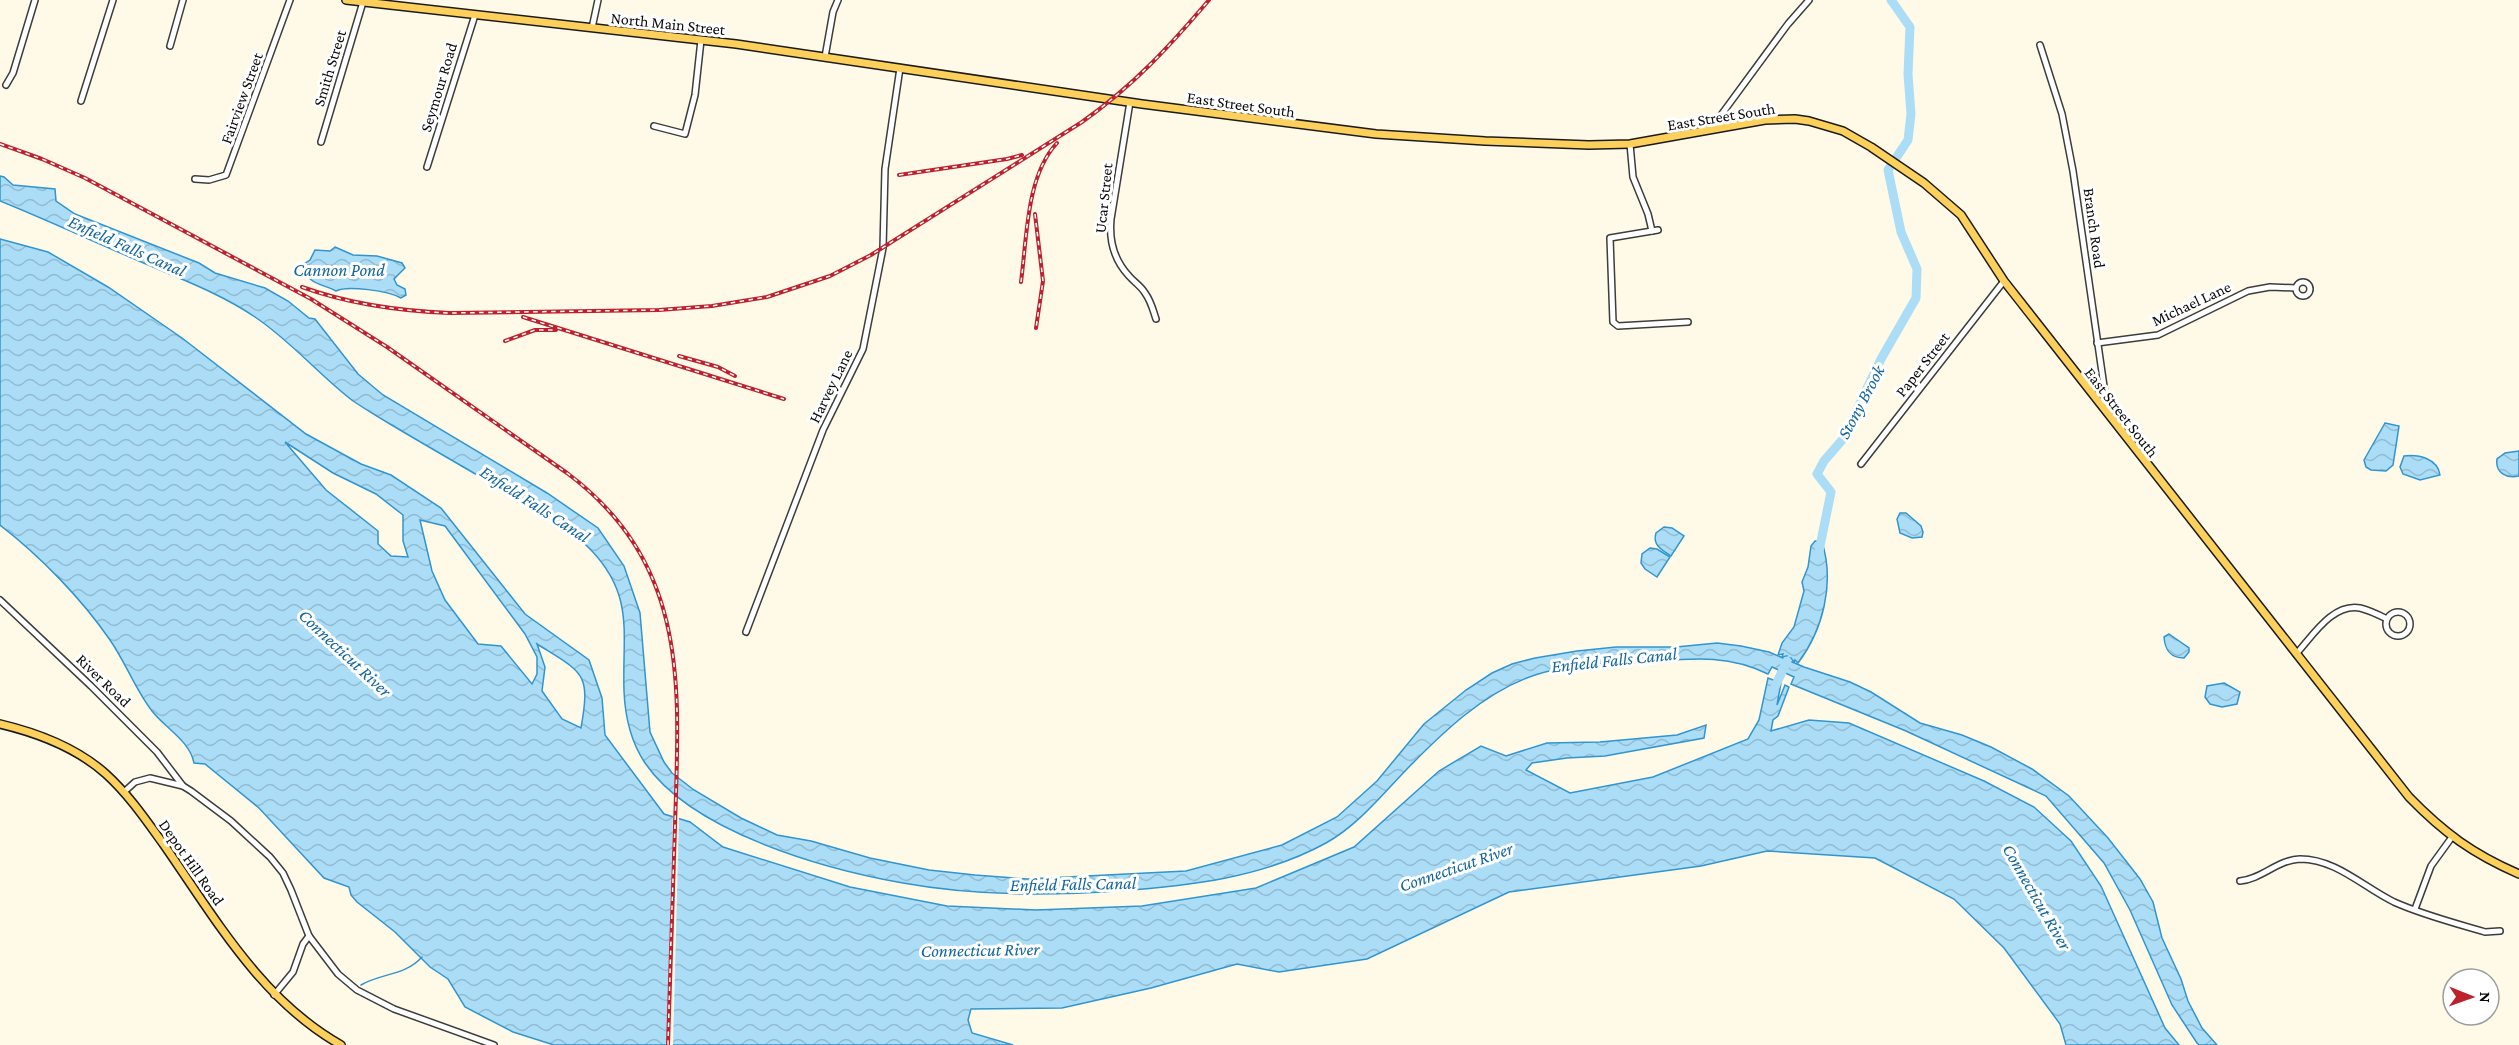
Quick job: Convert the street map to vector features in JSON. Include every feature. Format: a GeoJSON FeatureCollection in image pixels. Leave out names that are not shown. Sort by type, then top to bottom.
{"type":"FeatureCollection","features":[{"type":"Feature","properties":{"kind":"main road","name":"North Main Street"},"geometry":{"type":"LineString","coordinates":[[346,0],[424,5],[475,15],[736,44]]}},
{"type":"Feature","properties":{"kind":"main road","name":"East Street South"},"geometry":{"type":"LineString","coordinates":[[736,44],[1130,102],[1376,134],[1589,145],[1630,144],[1765,120],[1795,119],[1827,125],[1863,142],[1924,183],[1961,215],[2004,281],[2409,797],[2452,837],[2485,860],[2519,874]]}},
{"type":"Feature","properties":{"kind":"main road","name":"Depot Hill Road"},"geometry":{"type":"LineString","coordinates":[[0,724],[28,731],[55,742],[98,768],[124,792],[244,959],[274,995],[297,1016],[341,1045]]}},
{"type":"Feature","properties":{"kind":"street"},"geometry":{"type":"LineString","coordinates":[[6,86],[11,80],[35,0]]}},
{"type":"Feature","properties":{"kind":"street"},"geometry":{"type":"LineString","coordinates":[[81,101],[113,0]]}},
{"type":"Feature","properties":{"kind":"street"},"geometry":{"type":"LineString","coordinates":[[170,46],[183,0]]}},
{"type":"Feature","properties":{"kind":"street","name":"Fairview Street"},"geometry":{"type":"LineString","coordinates":[[195,179],[209,180],[226,175],[290,0]]}},
{"type":"Feature","properties":{"kind":"street"},"geometry":{"type":"LineString","coordinates":[[592,28],[598,0]]}},
{"type":"Feature","properties":{"kind":"street"},"geometry":{"type":"LineString","coordinates":[[825,57],[833,12],[838,0]]}},
{"type":"Feature","properties":{"kind":"street"},"geometry":{"type":"LineString","coordinates":[[1710,130],[1788,24],[1809,0]]}},
{"type":"Feature","properties":{"kind":"street","name":"Smith Street"},"geometry":{"type":"LineString","coordinates":[[321,142],[363,2]]}},
{"type":"Feature","properties":{"kind":"street","name":"Seymour Road"},"geometry":{"type":"LineString","coordinates":[[427,167],[475,15]]}},
{"type":"Feature","properties":{"kind":"street"},"geometry":{"type":"LineString","coordinates":[[654,126],[685,134],[695,95],[701,40]]}},
{"type":"Feature","properties":{"kind":"street","name":"Branch Road"},"geometry":{"type":"LineString","coordinates":[[2040,45],[2062,114],[2073,171],[2109,417]]}},
{"type":"Feature","properties":{"kind":"street","name":"Harvey Lane"},"geometry":{"type":"LineString","coordinates":[[746,632],[823,430],[863,349],[883,248],[885,169],[900,68]]}},
{"type":"Feature","properties":{"kind":"street","name":"Ucar Street"},"geometry":{"type":"LineString","coordinates":[[1130,102],[1111,219],[1111,236],[1118,261],[1144,291],[1151,302],[1156,319]]}},
{"type":"Feature","properties":{"kind":"street"},"geometry":{"type":"LineString","coordinates":[[1630,144],[1633,177],[1655,230],[1610,238],[1614,323],[1621,326],[1688,322]]}},
{"type":"Feature","properties":{"kind":"street","name":"Paper Street"},"geometry":{"type":"LineString","coordinates":[[1862,464],[2004,281]]}},
{"type":"Feature","properties":{"kind":"street","name":"Michael Lane"},"geometry":{"type":"LineString","coordinates":[[2097,343],[2158,335],[2248,291],[2270,287],[2296,288]]}},
{"type":"Feature","properties":{"kind":"street","name":"River Road"},"geometry":{"type":"LineString","coordinates":[[0,600],[92,686],[157,752],[183,786]]}},
{"type":"Feature","properties":{"kind":"street"},"geometry":{"type":"LineString","coordinates":[[2296,654],[2328,620],[2342,610],[2361,608],[2387,619]]}},
{"type":"Feature","properties":{"kind":"street"},"geometry":{"type":"LineString","coordinates":[[2395,613],[2404,614],[2410,622],[2409,629],[2404,635],[2393,635],[2386,626],[2387,619],[2395,613]]}},
{"type":"Feature","properties":{"kind":"street"},"geometry":{"type":"LineString","coordinates":[[124,792],[135,782],[150,778],[183,786],[231,820],[270,857],[283,873],[309,936],[338,974],[357,990],[400,1011],[494,1045]]}},
{"type":"Feature","properties":{"kind":"street"},"geometry":{"type":"LineString","coordinates":[[2415,909],[2431,866],[2452,837]]}},
{"type":"Feature","properties":{"kind":"street"},"geometry":{"type":"LineString","coordinates":[[2240,881],[2255,878],[2284,862],[2317,861],[2331,865],[2383,896],[2415,909],[2485,932],[2500,931]]}},
{"type":"Feature","properties":{"kind":"street"},"geometry":{"type":"LineString","coordinates":[[274,995],[293,972],[303,944],[309,936]]}},
{"type":"Feature","properties":{"kind":"water","name":"Enfield Falls Canal"},"geometry":{"type":"Polygon","coordinates":[[[0,176],[13,185],[55,189],[56,201],[75,214],[199,263],[215,273],[265,288],[288,301],[309,318],[315,319],[358,374],[383,395],[547,493],[598,528],[624,566],[640,613],[650,732],[664,762],[672,773],[694,790],[741,818],[777,835],[929,870],[975,875],[1027,879],[1186,871],[1282,845],[1337,817],[1377,781],[1424,724],[1466,690],[1492,673],[1512,664],[1577,651],[1616,647],[1676,647],[1717,643],[1741,646],[1769,652],[1804,667],[1850,682],[1871,692],[1920,723],[1962,735],[1991,747],[2032,769],[2069,796],[2108,838],[2140,879],[2153,902],[2162,938],[2181,979],[2188,1001],[2202,1028],[2217,1045],[2197,1043],[2172,1005],[2130,910],[2104,863],[2046,796],[1906,731],[1791,684],[1794,677],[1772,667],[1768,674],[1752,667],[1722,660],[1691,659],[1588,665],[1548,671],[1516,682],[1481,703],[1449,728],[1359,819],[1337,836],[1302,855],[1276,865],[1225,878],[1145,889],[1091,893],[983,893],[871,877],[762,844],[726,828],[694,809],[666,787],[640,755],[632,738],[626,710],[624,633],[620,600],[605,567],[582,542],[542,513],[353,401],[268,326],[242,308],[198,286],[0,201],[0,176]]]}},
{"type":"Feature","properties":{"kind":"water","name":"Connecticut River"},"geometry":{"type":"Polygon","coordinates":[[[0,239],[48,252],[108,287],[182,338],[306,434],[361,464],[391,475],[441,508],[525,614],[589,660],[602,698],[605,735],[664,814],[690,822],[723,847],[850,887],[947,906],[1036,910],[1142,906],[1256,888],[1354,847],[1439,771],[1481,746],[1506,756],[1547,743],[1600,742],[1677,735],[1706,725],[1704,738],[1605,756],[1532,763],[1526,770],[1570,793],[1653,777],[1748,739],[1759,720],[1768,678],[1781,683],[1777,705],[1785,685],[1789,687],[1778,716],[1773,720],[1771,731],[1809,720],[1849,723],[1984,781],[2034,807],[2071,841],[2101,886],[2165,1028],[2179,1045],[2066,1045],[2060,1024],[2004,948],[1954,899],[1875,858],[1767,851],[1701,866],[1509,892],[1367,959],[1279,972],[1237,964],[1151,988],[1062,1008],[971,1009],[968,1020],[972,1033],[1013,1045],[554,1045],[513,1032],[465,1007],[448,979],[430,967],[395,932],[357,902],[351,895],[349,887],[324,878],[259,808],[205,764],[194,763],[188,748],[146,703],[116,649],[99,624],[45,564],[0,525],[0,239]],[[285,442],[326,490],[378,531],[378,544],[391,556],[408,557],[403,541],[403,515],[376,494],[333,473],[285,442]],[[420,520],[432,571],[445,600],[478,644],[501,646],[532,684],[537,674],[537,657],[525,634],[445,526],[420,520]],[[537,644],[545,667],[542,691],[562,719],[581,728],[585,695],[584,684],[580,676],[565,661],[537,644]]]}},
{"type":"Feature","properties":{"kind":"water","name":"Cannon Pond"},"geometry":{"type":"Polygon","coordinates":[[[335,247],[353,255],[377,256],[402,263],[405,268],[394,279],[397,285],[405,289],[406,295],[401,298],[368,290],[341,289],[336,291],[311,280],[305,271],[304,264],[310,260],[315,250],[330,251],[335,247]]]}},
{"type":"Feature","properties":{"kind":"water"},"geometry":{"type":"Polygon","coordinates":[[[2385,423],[2399,426],[2393,465],[2386,471],[2371,470],[2366,467],[2364,460],[2385,423]]]}},
{"type":"Feature","properties":{"kind":"water"},"geometry":{"type":"Polygon","coordinates":[[[2519,451],[2519,476],[2506,476],[2498,468],[2497,459],[2505,453],[2519,451]]]}},
{"type":"Feature","properties":{"kind":"water"},"geometry":{"type":"Polygon","coordinates":[[[2404,456],[2416,456],[2432,461],[2440,475],[2420,480],[2403,474],[2400,467],[2404,456]]]}},
{"type":"Feature","properties":{"kind":"water"},"geometry":{"type":"Polygon","coordinates":[[[1900,513],[1906,513],[1921,526],[1922,537],[1912,538],[1900,533],[1897,519],[1900,513]]]}},
{"type":"Feature","properties":{"kind":"water"},"geometry":{"type":"Polygon","coordinates":[[[1664,527],[1672,528],[1684,536],[1671,556],[1664,552],[1655,541],[1656,533],[1664,527]]]}},
{"type":"Feature","properties":{"kind":"water"},"geometry":{"type":"Polygon","coordinates":[[[1815,541],[1822,542],[1826,558],[1827,590],[1820,621],[1807,650],[1798,663],[1787,656],[1782,657],[1783,654],[1778,655],[1782,643],[1794,627],[1804,591],[1802,582],[1808,567],[1811,546],[1815,541]]]}},
{"type":"Feature","properties":{"kind":"water"},"geometry":{"type":"Polygon","coordinates":[[[1650,548],[1657,549],[1670,557],[1657,577],[1645,569],[1641,563],[1642,554],[1650,548]]]}},
{"type":"Feature","properties":{"kind":"water"},"geometry":{"type":"Polygon","coordinates":[[[2169,634],[2189,648],[2184,658],[2175,657],[2167,649],[2164,637],[2169,634]]]}},
{"type":"Feature","properties":{"kind":"water"},"geometry":{"type":"Polygon","coordinates":[[[2224,683],[2240,692],[2237,704],[2222,707],[2210,704],[2205,697],[2207,686],[2224,683]]]}},
{"type":"Feature","properties":{"kind":"pier"},"geometry":{"type":"Polygon","coordinates":[[[673,814],[679,816],[673,1045],[667,1045],[673,814]]]}},
{"type":"Feature","properties":{"kind":"waterway","name":"Stony Brook"},"geometry":{"type":"LineString","coordinates":[[1819,551],[1831,492],[1817,474],[1824,461],[1843,439],[1881,359],[1916,298],[1917,269],[1901,232],[1888,170],[1908,140],[1911,114],[1908,74],[1910,27],[1891,0]]}},
{"type":"Feature","properties":{"kind":"waterway","name":"Stony Brook"},"geometry":{"type":"LineString","coordinates":[[1773,691],[1787,661]]}},
{"type":"Feature","properties":{"kind":"waterway"},"geometry":{"type":"LineString","coordinates":[[361,985],[408,968],[422,957]]}},
{"type":"Feature","properties":{"kind":"railway"},"geometry":{"type":"LineString","coordinates":[[302,287],[375,306],[450,313],[659,310],[712,306],[767,297],[830,276],[871,255],[1082,122],[1150,65],[1209,0]]}},
{"type":"Feature","properties":{"kind":"railway"},"geometry":{"type":"LineString","coordinates":[[1021,282],[1034,190],[1039,172],[1057,143]]}},
{"type":"Feature","properties":{"kind":"railway"},"geometry":{"type":"LineString","coordinates":[[0,144],[85,178],[311,299],[387,347],[567,473],[607,509],[637,548],[657,589],[669,633],[675,678],[677,775],[668,1045]]}},
{"type":"Feature","properties":{"kind":"railway"},"geometry":{"type":"LineString","coordinates":[[899,175],[1022,155]]}},
{"type":"Feature","properties":{"kind":"railway"},"geometry":{"type":"LineString","coordinates":[[1035,214],[1043,281],[1036,328]]}},
{"type":"Feature","properties":{"kind":"railway"},"geometry":{"type":"LineString","coordinates":[[523,317],[784,399]]}},
{"type":"Feature","properties":{"kind":"railway"},"geometry":{"type":"LineString","coordinates":[[505,341],[535,330],[556,330]]}},
{"type":"Feature","properties":{"kind":"railway"},"geometry":{"type":"LineString","coordinates":[[679,356],[718,367],[735,376]]}}]}
